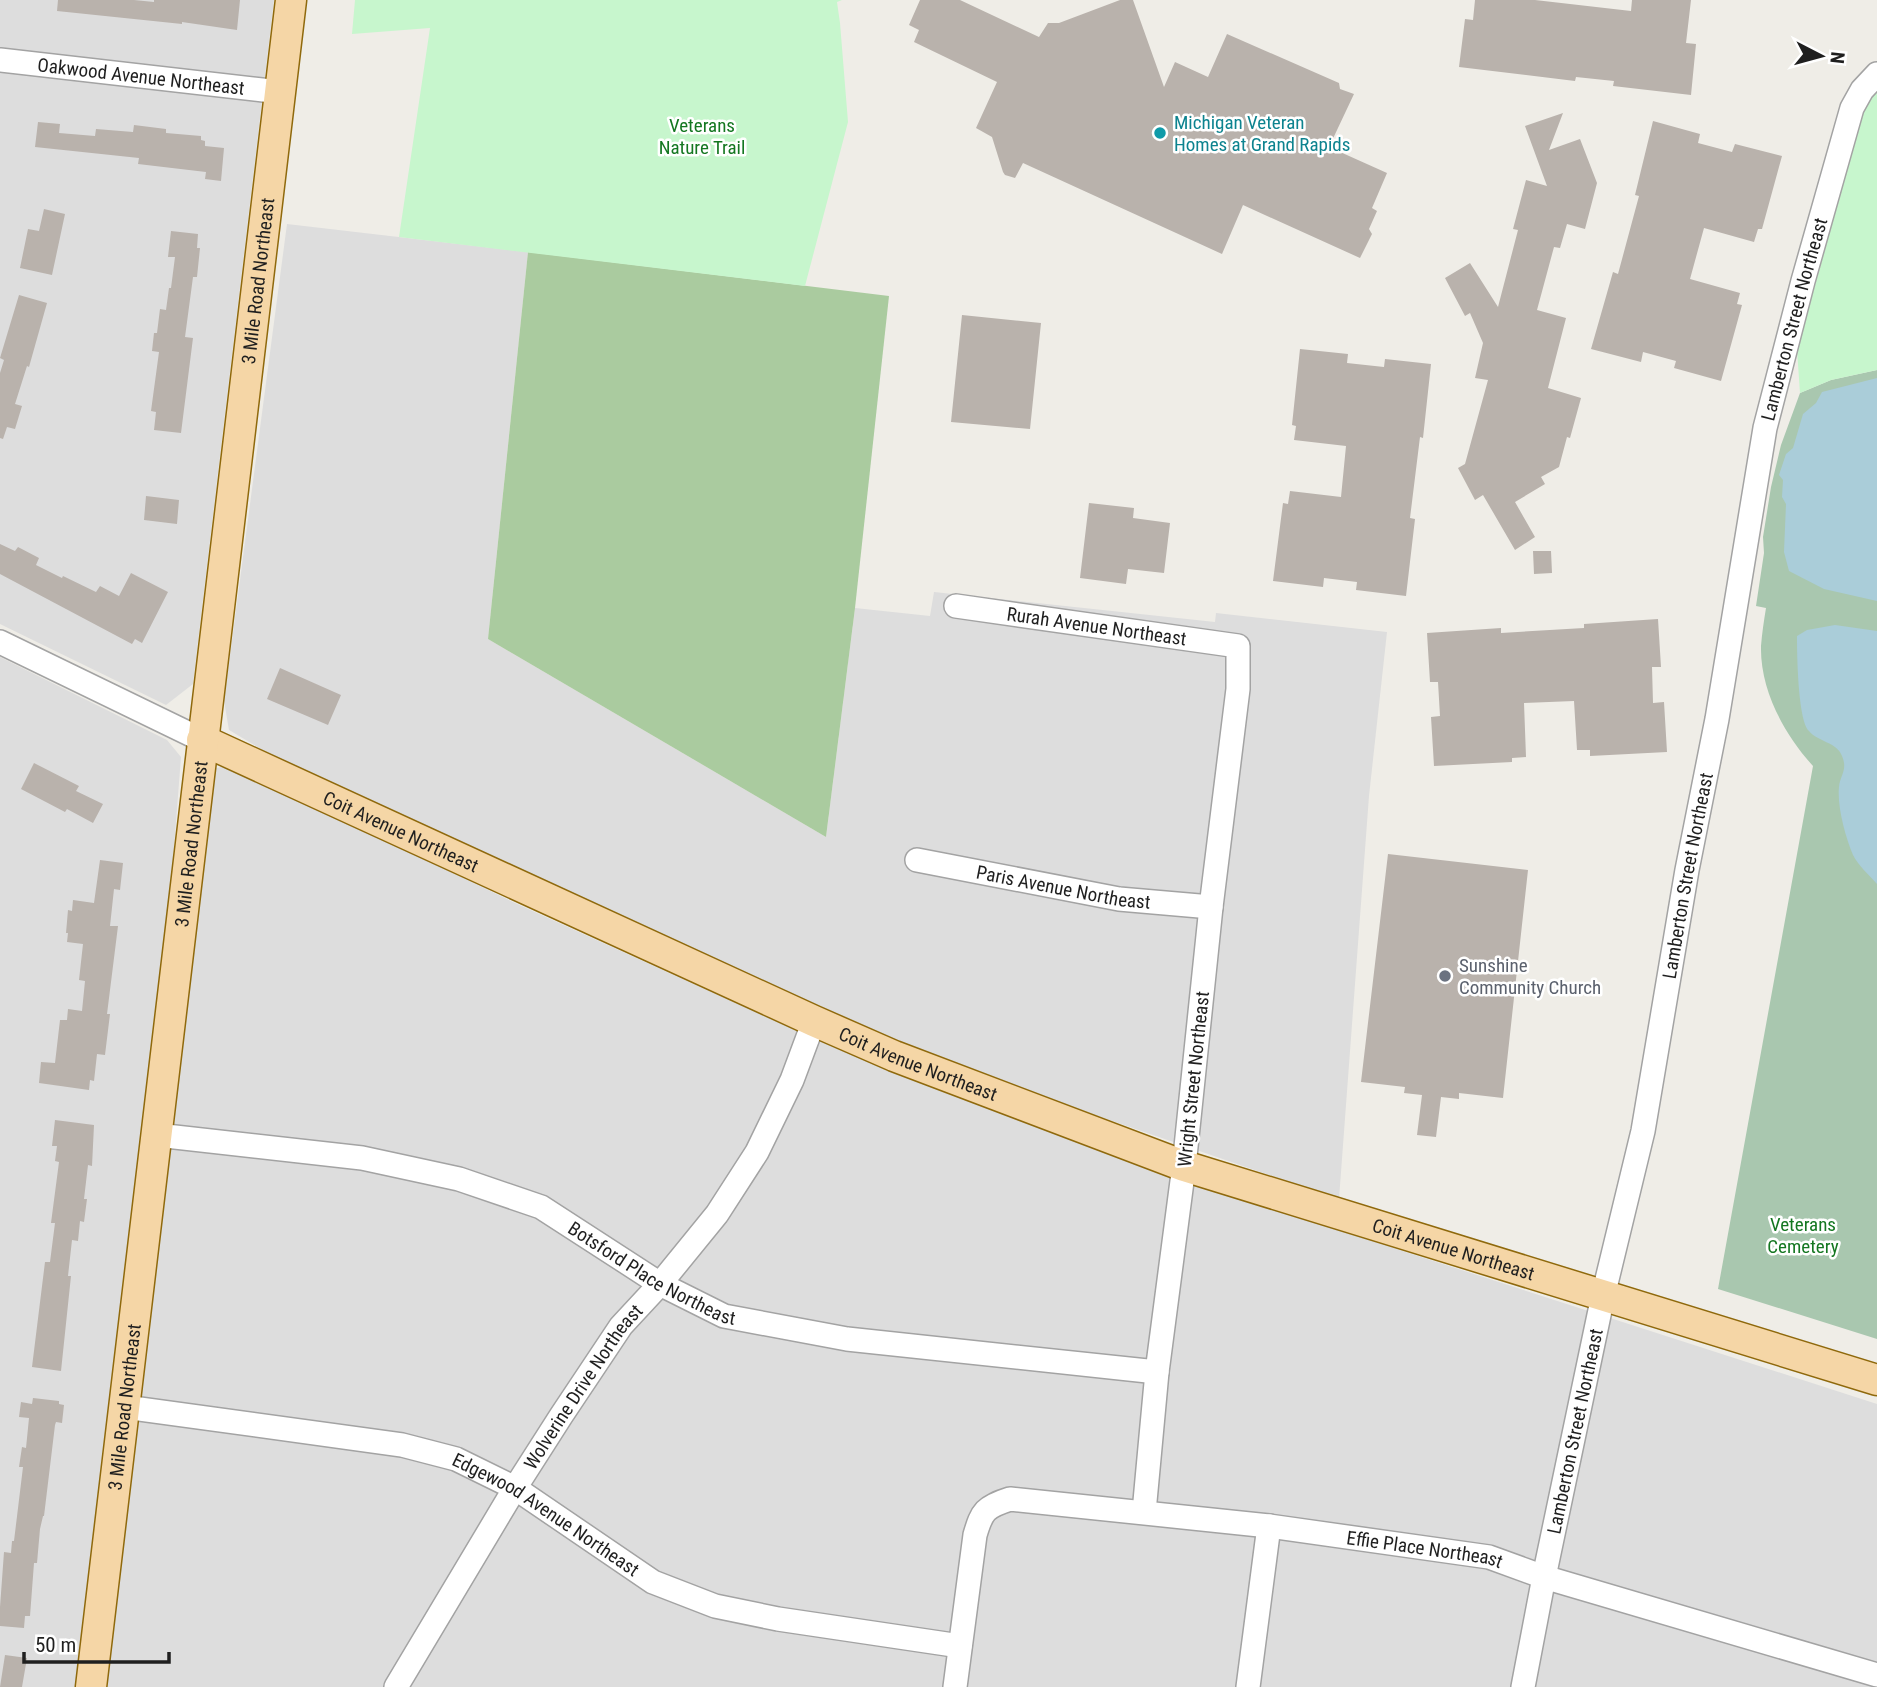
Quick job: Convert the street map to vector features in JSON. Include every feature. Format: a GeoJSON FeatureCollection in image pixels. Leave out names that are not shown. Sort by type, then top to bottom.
{"type":"FeatureCollection","features":[{"type":"Feature","properties":{"kind":"main road","name":"3 Mile Road Northeast"},"geometry":{"type":"LineString","coordinates":[[91,1687],[290,0]]}},
{"type":"Feature","properties":{"kind":"main road","name":"Coit Avenue Northeast"},"geometry":{"type":"LineString","coordinates":[[202,740],[894,1056],[1184,1166],[1877,1380]]}},
{"type":"Feature","properties":{"kind":"street","name":"Oakwood Avenue Northeast"},"geometry":{"type":"LineString","coordinates":[[0,60],[280,92]]}},
{"type":"Feature","properties":{"kind":"street","name":"Lamberton Street Northeast"},"geometry":{"type":"LineString","coordinates":[[1522,1687],[1602,1296],[1643,1131],[1717,719],[1765,428],[1793,316],[1852,108],[1861,90],[1877,74]]}},
{"type":"Feature","properties":{"kind":"street","name":"Rurah Avenue Northeast"},"geometry":{"type":"LineString","coordinates":[[956,607],[1238,646]]}},
{"type":"Feature","properties":{"kind":"street","name":"Coit Avenue Northeast"},"geometry":{"type":"LineString","coordinates":[[0,642],[202,740]]}},
{"type":"Feature","properties":{"kind":"street","name":"Wright Street Northeast"},"geometry":{"type":"LineString","coordinates":[[1144,1512],[1157,1372],[1184,1166],[1211,906],[1238,689],[1238,646]]}},
{"type":"Feature","properties":{"kind":"street","name":"Paris Avenue Northeast"},"geometry":{"type":"LineString","coordinates":[[917,860],[1119,899],[1211,906]]}},
{"type":"Feature","properties":{"kind":"street","name":"Wolverine Drive Northeast"},"geometry":{"type":"LineString","coordinates":[[396,1687],[515,1488],[621,1326],[718,1214],[757,1152],[792,1080],[814,1021]]}},
{"type":"Feature","properties":{"kind":"street","name":"Botsford Place Northeast"},"geometry":{"type":"LineString","coordinates":[[157,1135],[362,1158],[459,1179],[541,1207],[660,1284],[724,1315],[847,1339],[1157,1372]]}},
{"type":"Feature","properties":{"kind":"street","name":"Edgewood Avenue Northeast"},"geometry":{"type":"LineString","coordinates":[[125,1407],[401,1445],[456,1459],[515,1488],[653,1582],[715,1606],[778,1619],[960,1646]]}},
{"type":"Feature","properties":{"kind":"street","name":"Effie Place Northeast"},"geometry":{"type":"LineString","coordinates":[[960,1646],[975,1535],[981,1516],[998,1503],[1010,1499],[1269,1526],[1489,1557],[1544,1577],[1877,1675]]}},
{"type":"Feature","properties":{"kind":"street"},"geometry":{"type":"LineString","coordinates":[[1248,1687],[1269,1526]]}},
{"type":"Feature","properties":{"kind":"street"},"geometry":{"type":"LineString","coordinates":[[955,1687],[960,1646]]}},
{"type":"Feature","properties":{"kind":"shaded area"},"geometry":{"type":"Polygon","coordinates":[[[0,0],[274,0],[193,684],[166,705],[0,624],[0,0]]]}},
{"type":"Feature","properties":{"kind":"shaded area"},"geometry":{"type":"Polygon","coordinates":[[[287,224],[528,252],[488,639],[826,837],[855,608],[930,616],[934,592],[1215,622],[1216,613],[1387,632],[1369,796],[1339,1199],[953,1066],[297,770],[229,730],[224,701],[287,224]]]}},
{"type":"Feature","properties":{"kind":"shaded area"},"geometry":{"type":"Polygon","coordinates":[[[0,657],[167,740],[181,757],[172,874],[75,1687],[0,1687],[0,657]]]}},
{"type":"Feature","properties":{"kind":"shaded area"},"geometry":{"type":"Polygon","coordinates":[[[221,767],[242,772],[515,903],[837,1049],[1198,1185],[1877,1404],[1877,1687],[105,1687],[212,769],[221,767]]]}},
{"type":"Feature","properties":{"kind":"green space","name":"Veterans Nature Trail"},"geometry":{"type":"Polygon","coordinates":[[[355,0],[842,0],[837,2],[848,122],[805,286],[399,237],[430,28],[352,34],[355,0]]]}},
{"type":"Feature","properties":{"kind":"green space"},"geometry":{"type":"Polygon","coordinates":[[[1877,90],[1877,370],[1831,380],[1800,393],[1797,350],[1865,105],[1877,90]]]}},
{"type":"Feature","properties":{"kind":"green space"},"geometry":{"type":"Polygon","coordinates":[[[528,252],[889,296],[855,608],[826,837],[488,639],[528,252]]]}},
{"type":"Feature","properties":{"kind":"green space","name":"Veterans Cemetery"},"geometry":{"type":"Polygon","coordinates":[[[1877,370],[1877,1339],[1718,1289],[1813,766],[1792,740],[1776,711],[1769,695],[1762,662],[1761,646],[1766,608],[1756,606],[1771,487],[1781,445],[1800,393],[1831,380],[1877,370]]]}},
{"type":"Feature","properties":{"kind":"water"},"geometry":{"type":"Polygon","coordinates":[[[1877,378],[1877,601],[1824,589],[1789,571],[1784,552],[1786,504],[1782,497],[1783,480],[1779,475],[1786,454],[1793,448],[1803,414],[1816,403],[1822,392],[1877,378]]]}},
{"type":"Feature","properties":{"kind":"water"},"geometry":{"type":"Polygon","coordinates":[[[1835,625],[1877,631],[1877,884],[1855,859],[1845,830],[1840,812],[1839,795],[1844,761],[1840,751],[1809,731],[1802,714],[1797,636],[1807,630],[1835,625]]]}},
{"type":"Feature","properties":{"kind":"building"},"geometry":{"type":"Polygon","coordinates":[[[58,0],[240,0],[237,30],[182,22],[57,11],[58,0]]]}},
{"type":"Feature","properties":{"kind":"building","name":"Michigan Veteran Homes at Grand Rapids"},"geometry":{"type":"Polygon","coordinates":[[[920,0],[960,0],[1039,37],[1048,23],[1059,23],[1120,0],[1133,0],[1164,87],[1175,62],[1208,77],[1227,34],[1339,83],[1340,89],[1354,94],[1329,147],[1387,173],[1372,208],[1377,211],[1369,229],[1372,234],[1360,258],[1243,205],[1222,254],[1023,163],[1015,178],[1005,175],[992,137],[976,128],[997,82],[914,42],[919,30],[909,25],[920,0]]]}},
{"type":"Feature","properties":{"kind":"building"},"geometry":{"type":"Polygon","coordinates":[[[1475,0],[1535,0],[1631,11],[1632,0],[1691,0],[1686,43],[1696,44],[1691,95],[1613,86],[1614,81],[1576,77],[1575,81],[1459,67],[1465,19],[1473,20],[1475,0]]]}},
{"type":"Feature","properties":{"kind":"building"},"geometry":{"type":"Polygon","coordinates":[[[1563,113],[1549,150],[1580,139],[1597,183],[1585,229],[1567,224],[1560,248],[1554,247],[1537,310],[1566,318],[1548,388],[1581,398],[1559,467],[1541,477],[1545,484],[1515,502],[1535,537],[1515,550],[1483,495],[1475,500],[1458,468],[1465,464],[1488,380],[1475,378],[1483,343],[1470,313],[1465,316],[1445,278],[1470,263],[1498,307],[1518,230],[1513,229],[1526,180],[1547,186],[1525,126],[1563,113]]]}},
{"type":"Feature","properties":{"kind":"building"},"geometry":{"type":"Polygon","coordinates":[[[1653,121],[1700,134],[1698,143],[1732,152],[1735,144],[1782,156],[1762,229],[1758,229],[1754,242],[1704,228],[1690,279],[1740,293],[1737,304],[1742,305],[1721,381],[1674,368],[1676,361],[1643,352],[1641,362],[1591,349],[1613,272],[1618,274],[1639,196],[1635,195],[1653,121]]]}},
{"type":"Feature","properties":{"kind":"building"},"geometry":{"type":"Polygon","coordinates":[[[38,122],[60,124],[59,133],[95,136],[96,129],[133,132],[134,125],[166,129],[166,133],[201,136],[205,146],[224,148],[221,181],[205,179],[206,172],[138,164],[139,158],[35,147],[38,122]]]}},
{"type":"Feature","properties":{"kind":"building"},"geometry":{"type":"Polygon","coordinates":[[[44,209],[65,214],[52,275],[20,268],[28,229],[39,231],[44,209]]]}},
{"type":"Feature","properties":{"kind":"building"},"geometry":{"type":"Polygon","coordinates":[[[171,231],[198,234],[197,248],[200,248],[185,337],[193,338],[181,433],[154,430],[156,412],[151,411],[159,352],[152,351],[154,333],[157,333],[160,309],[166,310],[175,257],[168,257],[171,231]]]}},
{"type":"Feature","properties":{"kind":"building"},"geometry":{"type":"Polygon","coordinates":[[[19,295],[47,303],[29,367],[27,366],[15,404],[22,406],[15,429],[7,427],[3,439],[0,438],[0,373],[4,360],[0,358],[19,295]]]}},
{"type":"Feature","properties":{"kind":"building"},"geometry":{"type":"Polygon","coordinates":[[[962,315],[1041,323],[1030,429],[951,422],[962,315]]]}},
{"type":"Feature","properties":{"kind":"building"},"geometry":{"type":"Polygon","coordinates":[[[1300,349],[1348,354],[1347,363],[1384,367],[1385,359],[1431,364],[1410,518],[1415,519],[1406,596],[1356,590],[1357,582],[1324,578],[1323,587],[1273,581],[1283,503],[1288,504],[1290,491],[1341,497],[1346,446],[1294,440],[1296,426],[1292,425],[1300,349]]]}},
{"type":"Feature","properties":{"kind":"building"},"geometry":{"type":"Polygon","coordinates":[[[146,496],[179,500],[177,524],[144,520],[146,496]]]}},
{"type":"Feature","properties":{"kind":"building"},"geometry":{"type":"Polygon","coordinates":[[[1089,503],[1134,508],[1133,518],[1170,523],[1164,573],[1128,569],[1126,584],[1080,578],[1089,503]]]}},
{"type":"Feature","properties":{"kind":"building"},"geometry":{"type":"Polygon","coordinates":[[[0,544],[15,551],[18,547],[39,558],[36,565],[96,592],[100,586],[119,596],[131,573],[168,592],[142,643],[135,639],[132,644],[0,574],[0,544]]]}},
{"type":"Feature","properties":{"kind":"building"},"geometry":{"type":"Polygon","coordinates":[[[1533,551],[1551,551],[1552,573],[1534,574],[1533,551]]]}},
{"type":"Feature","properties":{"kind":"building"},"geometry":{"type":"Polygon","coordinates":[[[1658,619],[1661,667],[1652,667],[1653,703],[1664,702],[1667,752],[1590,756],[1590,750],[1577,750],[1574,701],[1524,703],[1526,757],[1512,758],[1512,762],[1434,766],[1431,717],[1440,716],[1438,682],[1430,682],[1427,633],[1501,628],[1501,633],[1584,628],[1584,624],[1658,619]]]}},
{"type":"Feature","properties":{"kind":"building"},"geometry":{"type":"Polygon","coordinates":[[[280,668],[341,695],[328,725],[267,699],[280,668]]]}},
{"type":"Feature","properties":{"kind":"building"},"geometry":{"type":"Polygon","coordinates":[[[34,763],[79,786],[76,791],[103,804],[93,823],[21,789],[34,763]]]}},
{"type":"Feature","properties":{"kind":"building","name":"Sunshine Community Church"},"geometry":{"type":"Polygon","coordinates":[[[1388,854],[1528,870],[1503,1098],[1459,1093],[1459,1099],[1441,1097],[1436,1137],[1417,1135],[1422,1095],[1404,1093],[1405,1087],[1361,1082],[1388,854]]]}},
{"type":"Feature","properties":{"kind":"building"},"geometry":{"type":"Polygon","coordinates":[[[100,860],[123,863],[120,890],[114,889],[110,926],[118,926],[107,1014],[110,1014],[105,1055],[97,1054],[94,1081],[90,1080],[89,1090],[39,1083],[41,1062],[55,1063],[60,1020],[67,1020],[68,1009],[82,1011],[85,981],[79,980],[83,944],[67,942],[68,910],[72,911],[73,900],[94,903],[100,860]]]}},
{"type":"Feature","properties":{"kind":"building"},"geometry":{"type":"Polygon","coordinates":[[[55,1120],[94,1125],[92,1166],[88,1165],[84,1199],[87,1199],[84,1222],[80,1221],[78,1241],[72,1240],[61,1371],[32,1367],[45,1262],[50,1262],[55,1223],[51,1223],[59,1162],[55,1161],[57,1146],[52,1146],[55,1120]]]}},
{"type":"Feature","properties":{"kind":"building"},"geometry":{"type":"Polygon","coordinates":[[[33,1398],[59,1401],[59,1404],[64,1405],[62,1423],[56,1422],[55,1425],[37,1563],[34,1563],[30,1616],[25,1616],[24,1628],[0,1626],[4,1552],[11,1553],[14,1541],[23,1467],[19,1467],[22,1447],[26,1448],[29,1418],[19,1417],[21,1402],[32,1404],[33,1398]]]}},
{"type":"Feature","properties":{"kind":"building"},"geometry":{"type":"Polygon","coordinates":[[[5,1655],[27,1658],[22,1687],[0,1687],[5,1655]]]}},
{"type":"Feature","properties":{"kind":"place","name":"Michigan Veteran Homes at Grand Rapids"},"geometry":{"type":"Point","coordinates":[1160,133]}},
{"type":"Feature","properties":{"kind":"place","name":"Sunshine Community Church"},"geometry":{"type":"Point","coordinates":[1445,976]}}]}
